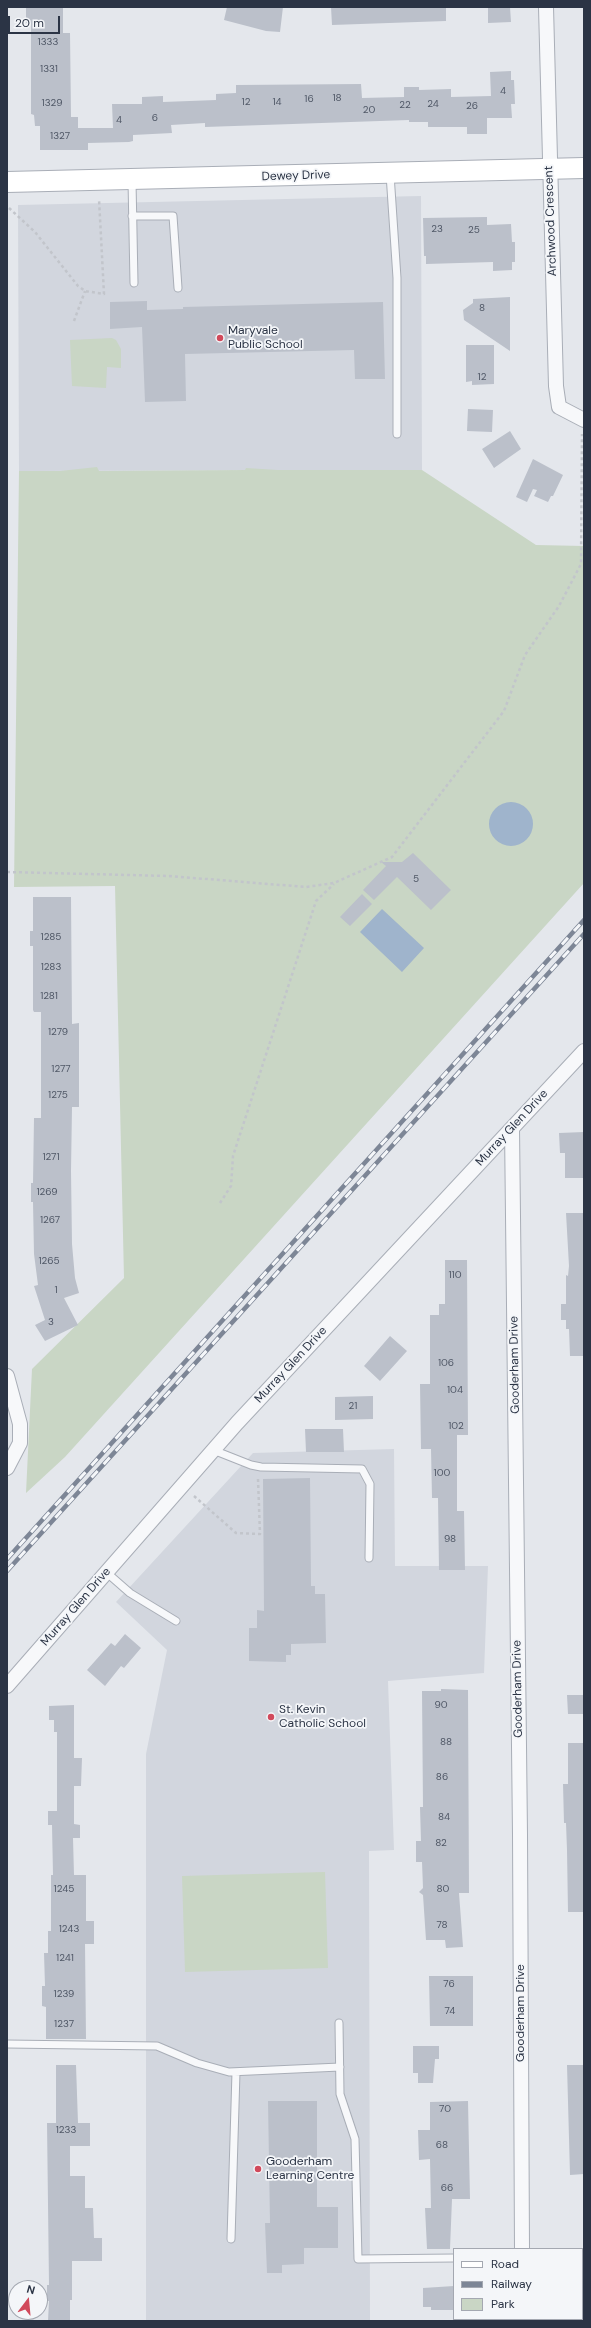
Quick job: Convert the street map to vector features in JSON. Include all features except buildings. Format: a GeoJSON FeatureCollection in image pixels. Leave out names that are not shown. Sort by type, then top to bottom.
{"type":"FeatureCollection","features":[{"type":"Feature","properties":{"kind":"street","name":"Archwood Crescent"},"geometry":{"type":"LineString","coordinates":[[546,7],[549,169],[556,386],[559,407],[583,420]]}},
{"type":"Feature","properties":{"kind":"street","name":"Dewey Drive"},"geometry":{"type":"LineString","coordinates":[[7,182],[584,168]]}},
{"type":"Feature","properties":{"kind":"street","name":"Murray Glen Drive"},"geometry":{"type":"LineString","coordinates":[[7,1686],[213,1450],[584,1051]]}},
{"type":"Feature","properties":{"kind":"street","name":"Gooderham Drive"},"geometry":{"type":"LineString","coordinates":[[512,1128],[520,1827],[522,2248]]}},
{"type":"Feature","properties":{"kind":"street"},"geometry":{"type":"LineString","coordinates":[[7,1376],[20,1424],[20,1442],[7,1468]]}},
{"type":"Feature","properties":{"kind":"lane"},"geometry":{"type":"LineString","coordinates":[[390,173],[397,278],[397,434]]}},
{"type":"Feature","properties":{"kind":"lane"},"geometry":{"type":"LineString","coordinates":[[132,180],[134,283]]}},
{"type":"Feature","properties":{"kind":"lane"},"geometry":{"type":"LineString","coordinates":[[132,216],[173,216],[178,288]]}},
{"type":"Feature","properties":{"kind":"lane"},"geometry":{"type":"LineString","coordinates":[[213,1450],[258,1467],[362,1469],[370,1484],[369,1558]]}},
{"type":"Feature","properties":{"kind":"lane"},"geometry":{"type":"LineString","coordinates":[[106,1572],[130,1593],[176,1621]]}},
{"type":"Feature","properties":{"kind":"lane"},"geometry":{"type":"LineString","coordinates":[[339,2023],[340,2094],[356,2139],[358,2259],[453,2258]]}},
{"type":"Feature","properties":{"kind":"lane"},"geometry":{"type":"LineString","coordinates":[[7,2044],[157,2046],[197,2064],[236,2072],[340,2067]]}},
{"type":"Feature","properties":{"kind":"lane"},"geometry":{"type":"LineString","coordinates":[[231,2239],[236,2072]]}},
{"type":"Feature","properties":{"kind":"path"},"geometry":{"type":"LineString","coordinates":[[9,208],[35,232],[78,286],[85,291],[104,294],[99,198]]}},
{"type":"Feature","properties":{"kind":"path"},"geometry":{"type":"LineString","coordinates":[[74,321],[85,291]]}},
{"type":"Feature","properties":{"kind":"path"},"geometry":{"type":"LineString","coordinates":[[7,872],[169,876],[306,887],[334,883],[392,857],[504,711],[525,655],[559,606],[581,564],[583,420]]}},
{"type":"Feature","properties":{"kind":"path"},"geometry":{"type":"LineString","coordinates":[[220,1203],[231,1186],[233,1156],[316,901],[334,883]]}},
{"type":"Feature","properties":{"kind":"path"},"geometry":{"type":"LineString","coordinates":[[183,1485],[236,1533],[260,1534],[258,1467]]}},
{"type":"Feature","properties":{"kind":"shaded area","name":"Maryvale Public School"},"geometry":{"type":"Polygon","coordinates":[[[421,196],[422,470],[19,471],[18,205],[421,196]]]}},
{"type":"Feature","properties":{"kind":"shaded area","name":"St. Kevin Catholic School"},"geometry":{"type":"Polygon","coordinates":[[[394,1449],[395,1566],[488,1566],[484,1673],[388,1681],[394,1850],[369,1851],[370,2321],[146,2321],[146,1754],[167,1650],[116,1602],[253,1453],[394,1449]]]}},
{"type":"Feature","properties":{"kind":"green space"},"geometry":{"type":"Polygon","coordinates":[[[112,338],[116,340],[121,349],[121,368],[107,367],[106,388],[72,386],[70,340],[112,338]]]}},
{"type":"Feature","properties":{"kind":"green space"},"geometry":{"type":"Polygon","coordinates":[[[97,467],[99,471],[245,470],[246,468],[278,470],[422,470],[536,545],[584,546],[584,883],[65,1457],[26,1493],[32,1369],[124,1278],[115,886],[14,887],[19,471],[60,471],[97,467]]]}},
{"type":"Feature","properties":{"kind":"green space"},"geometry":{"type":"Polygon","coordinates":[[[325,1872],[328,1968],[185,1972],[182,1876],[325,1872]]]}},
{"type":"Feature","properties":{"kind":"water"},"geometry":{"type":"Polygon","coordinates":[[[511,802],[523,806],[529,812],[533,824],[529,836],[523,842],[511,846],[499,842],[493,836],[489,824],[493,812],[499,806],[511,802]]]}},
{"type":"Feature","properties":{"kind":"water"},"geometry":{"type":"Polygon","coordinates":[[[382,909],[424,948],[402,972],[360,932],[382,909]]]}},
{"type":"Feature","properties":{"kind":"railway"},"geometry":{"type":"LineString","coordinates":[[7,1559],[584,920]]}},
{"type":"Feature","properties":{"kind":"railway"},"geometry":{"type":"LineString","coordinates":[[7,1571],[584,934]]}},
{"type":"Feature","properties":{"kind":"place","name":"Maryvale Public School"},"geometry":{"type":"Point","coordinates":[220,338]}},
{"type":"Feature","properties":{"kind":"place","name":"St. Kevin Catholic School"},"geometry":{"type":"Point","coordinates":[271,1717]}},
{"type":"Feature","properties":{"kind":"place","name":"Gooderham Learning Centre"},"geometry":{"type":"Point","coordinates":[258,2169]}}]}
